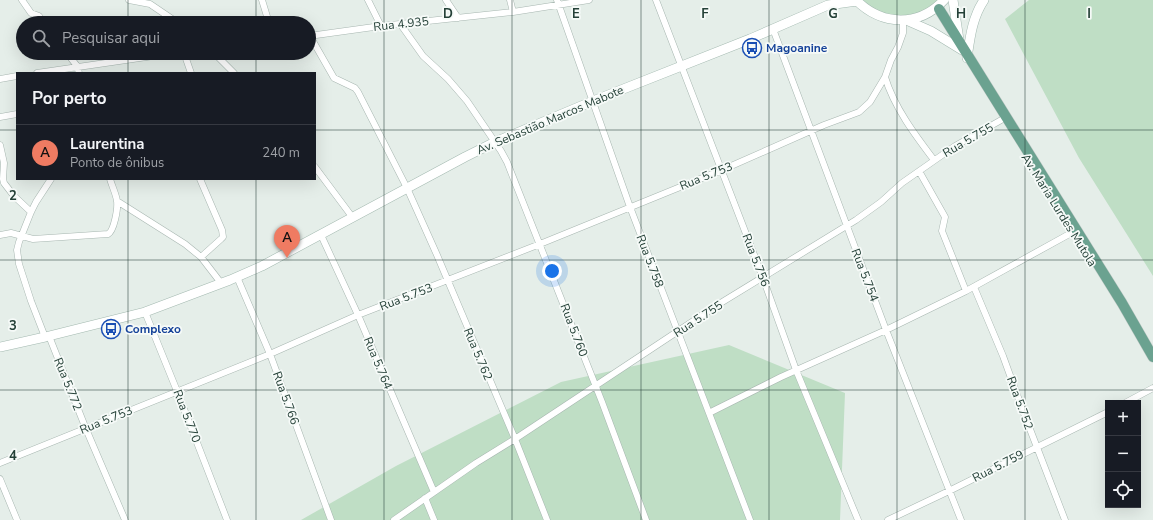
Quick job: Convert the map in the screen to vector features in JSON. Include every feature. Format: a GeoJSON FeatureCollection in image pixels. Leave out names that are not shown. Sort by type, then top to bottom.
{"type":"FeatureCollection","features":[{"type":"Feature","properties":{"kind":"main road","name":"Av. Sebastião Marcos Mabote"},"geometry":{"type":"LineString","coordinates":[[0,347],[47,337],[144,312],[237,278],[282,256],[495,142],[593,101],[750,39],[830,3],[856,0]]}},
{"type":"Feature","properties":{"kind":"main road"},"geometry":{"type":"LineString","coordinates":[[856,0],[866,9],[878,16],[890,19],[905,20],[920,17],[947,4]]}},
{"type":"Feature","properties":{"kind":"main road"},"geometry":{"type":"LineString","coordinates":[[967,58],[975,18],[984,0]]}},
{"type":"Feature","properties":{"kind":"main road"},"geometry":{"type":"LineString","coordinates":[[947,4],[962,50]]}},
{"type":"Feature","properties":{"kind":"main road"},"geometry":{"type":"LineString","coordinates":[[947,4],[1153,357]]}},
{"type":"Feature","properties":{"kind":"main road"},"geometry":{"type":"LineString","coordinates":[[905,20],[931,31],[962,50]]}},
{"type":"Feature","properties":{"kind":"main road","name":"Av. Maria Lurdes Mutola"},"geometry":{"type":"LineString","coordinates":[[962,50],[1153,361]]}},
{"type":"Feature","properties":{"kind":"street"},"geometry":{"type":"LineString","coordinates":[[22,0],[31,13],[39,16]]}},
{"type":"Feature","properties":{"kind":"street"},"geometry":{"type":"LineString","coordinates":[[130,0],[149,2],[168,16]]}},
{"type":"Feature","properties":{"kind":"street"},"geometry":{"type":"LineString","coordinates":[[262,0],[267,16]]}},
{"type":"Feature","properties":{"kind":"street"},"geometry":{"type":"LineString","coordinates":[[368,0],[381,26]]}},
{"type":"Feature","properties":{"kind":"street"},"geometry":{"type":"LineString","coordinates":[[446,0],[458,18]]}},
{"type":"Feature","properties":{"kind":"street"},"geometry":{"type":"LineString","coordinates":[[510,0],[514,12]]}},
{"type":"Feature","properties":{"kind":"street","name":"Rua 4.935"},"geometry":{"type":"LineString","coordinates":[[316,35],[381,26],[514,12],[558,2],[589,0]]}},
{"type":"Feature","properties":{"kind":"street","name":"Rua 5.756"},"geometry":{"type":"LineString","coordinates":[[656,0],[763,278],[796,370],[858,520]]}},
{"type":"Feature","properties":{"kind":"street","name":"Rua 5.758"},"geometry":{"type":"LineString","coordinates":[[558,2],[630,207],[750,520]]}},
{"type":"Feature","properties":{"kind":"street","name":"Rua 5.753"},"geometry":{"type":"LineString","coordinates":[[0,463],[270,354],[358,315],[540,244],[722,170],[824,125],[859,112],[874,96],[885,77],[903,33],[905,20]]}},
{"type":"Feature","properties":{"kind":"street","name":"Rua 5.760"},"geometry":{"type":"LineString","coordinates":[[401,25],[423,56],[467,101],[507,162],[596,386],[646,520]]}},
{"type":"Feature","properties":{"kind":"street","name":"Rua 5.754"},"geometry":{"type":"LineString","coordinates":[[773,29],[846,226],[961,520]]}},
{"type":"Feature","properties":{"kind":"street","name":"Rua 5.762"},"geometry":{"type":"LineString","coordinates":[[316,48],[334,78],[354,88],[358,92],[407,188],[515,439],[547,520]]}},
{"type":"Feature","properties":{"kind":"street"},"geometry":{"type":"LineString","coordinates":[[72,60],[78,70]]}},
{"type":"Feature","properties":{"kind":"street"},"geometry":{"type":"LineString","coordinates":[[51,72],[78,70],[134,60]]}},
{"type":"Feature","properties":{"kind":"street"},"geometry":{"type":"LineString","coordinates":[[186,60],[191,72]]}},
{"type":"Feature","properties":{"kind":"street"},"geometry":{"type":"LineString","coordinates":[[221,60],[233,72]]}},
{"type":"Feature","properties":{"kind":"street"},"geometry":{"type":"LineString","coordinates":[[0,79],[16,76]]}},
{"type":"Feature","properties":{"kind":"street"},"geometry":{"type":"LineString","coordinates":[[885,77],[891,93],[904,117],[918,140],[934,160]]}},
{"type":"Feature","properties":{"kind":"street"},"geometry":{"type":"LineString","coordinates":[[0,116],[16,114]]}},
{"type":"Feature","properties":{"kind":"street","name":"Rua 5.755"},"geometry":{"type":"LineString","coordinates":[[394,520],[476,463],[596,386],[719,304],[868,212],[919,170],[955,146],[1003,119]]}},
{"type":"Feature","properties":{"kind":"street"},"geometry":{"type":"LineString","coordinates":[[0,145],[4,163],[4,183],[14,196],[31,212]]}},
{"type":"Feature","properties":{"kind":"street"},"geometry":{"type":"LineString","coordinates":[[316,168],[353,218]]}},
{"type":"Feature","properties":{"kind":"street"},"geometry":{"type":"LineString","coordinates":[[919,170],[945,217],[942,231],[966,291]]}},
{"type":"Feature","properties":{"kind":"street","name":"Rua 5.772"},"geometry":{"type":"LineString","coordinates":[[51,180],[36,202],[21,237],[17,250],[19,264],[31,301],[124,520]]}},
{"type":"Feature","properties":{"kind":"street"},"geometry":{"type":"LineString","coordinates":[[0,235],[12,234],[32,239],[44,239],[108,234],[112,231],[114,226],[117,201],[110,180]]}},
{"type":"Feature","properties":{"kind":"street"},"geometry":{"type":"LineString","coordinates":[[200,180],[222,230],[221,239],[201,257]]}},
{"type":"Feature","properties":{"kind":"street"},"geometry":{"type":"LineString","coordinates":[[117,201],[185,244],[201,257],[221,284]]}},
{"type":"Feature","properties":{"kind":"street"},"geometry":{"type":"LineString","coordinates":[[710,413],[796,370],[886,330],[966,291],[1073,232]]}},
{"type":"Feature","properties":{"kind":"street","name":"Rua 5.764"},"geometry":{"type":"LineString","coordinates":[[321,235],[358,315],[434,492]]}},
{"type":"Feature","properties":{"kind":"street","name":"Rua 5.766"},"geometry":{"type":"LineString","coordinates":[[237,278],[270,354],[331,520]]}},
{"type":"Feature","properties":{"kind":"street","name":"Rua 5.752"},"geometry":{"type":"LineString","coordinates":[[974,287],[1004,356],[1036,447],[1065,520]]}},
{"type":"Feature","properties":{"kind":"street","name":"Rua 5.770"},"geometry":{"type":"LineString","coordinates":[[144,312],[228,520]]}},
{"type":"Feature","properties":{"kind":"street"},"geometry":{"type":"LineString","coordinates":[[1131,400],[1153,388]]}},
{"type":"Feature","properties":{"kind":"street","name":"Rua 5.759"},"geometry":{"type":"LineString","coordinates":[[888,520],[1105,413]]}},
{"type":"Feature","properties":{"kind":"street"},"geometry":{"type":"LineString","coordinates":[[0,479],[17,520]]}},
{"type":"Feature","properties":{"kind":"street"},"geometry":{"type":"LineString","coordinates":[[425,498],[434,520]]}},
{"type":"Feature","properties":{"kind":"green space"},"geometry":{"type":"Polygon","coordinates":[[[856,0],[951,0],[932,11],[890,19],[856,0]]]}},
{"type":"Feature","properties":{"kind":"green space"},"geometry":{"type":"Polygon","coordinates":[[[1029,0],[1153,0],[1153,276],[1079,158],[1005,19],[1029,0]]]}},
{"type":"Feature","properties":{"kind":"green space"},"geometry":{"type":"Polygon","coordinates":[[[729,345],[845,393],[840,520],[301,520],[396,466],[561,382],[729,345]]]}},
{"type":"Feature","properties":{"kind":"place","name":"Magoanine"},"geometry":{"type":"Point","coordinates":[752,48]}},
{"type":"Feature","properties":{"kind":"place","name":"Laurentina"},"geometry":{"type":"Point","coordinates":[287,258]}},
{"type":"Feature","properties":{"kind":"place","name":"Complexo"},"geometry":{"type":"Point","coordinates":[111,329]}}]}
